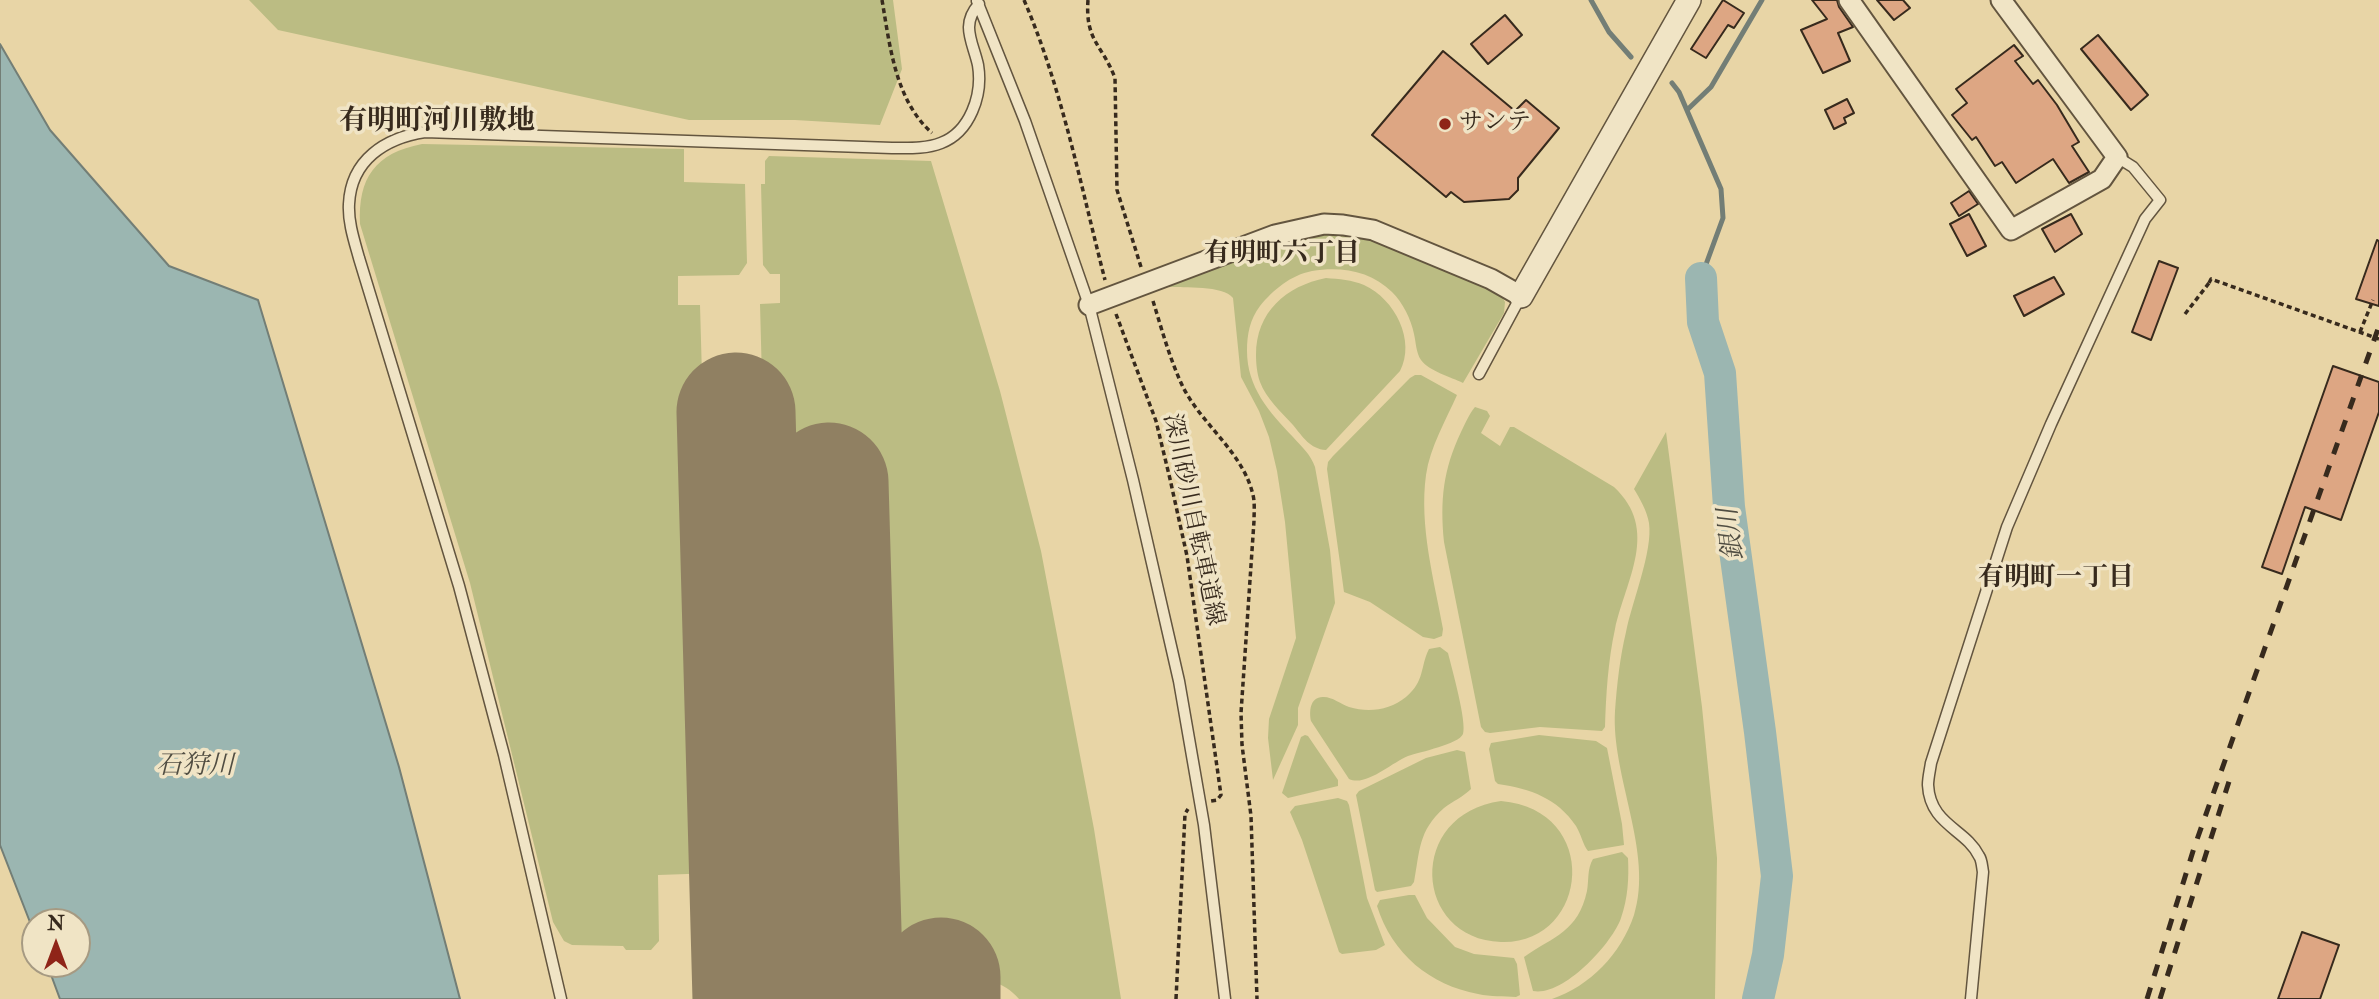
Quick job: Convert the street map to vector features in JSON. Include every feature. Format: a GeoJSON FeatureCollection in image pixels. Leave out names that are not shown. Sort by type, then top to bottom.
{"type":"FeatureCollection","features":[{"type":"Feature","properties":{"kind":"street"},"geometry":{"type":"LineString","coordinates":[[1089,305],[1275,235],[1324,224],[1373,230],[1491,279],[1521,296],[1689,0]]}},
{"type":"Feature","properties":{"kind":"street"},"geometry":{"type":"LineString","coordinates":[[1849,0],[2011,230],[2102,179],[2117,157],[2001,0]]}},
{"type":"Feature","properties":{"kind":"lane"},"geometry":{"type":"LineString","coordinates":[[561,999],[504,755],[458,586],[350,223],[349,203],[353,185],[362,167],[377,149],[402,136],[425,132],[892,148],[925,147],[943,143],[962,128],[975,106],[979,84],[969,20],[978,2]]}},
{"type":"Feature","properties":{"kind":"lane"},"geometry":{"type":"LineString","coordinates":[[978,2],[1025,121],[1089,305],[1133,480],[1179,681],[1199,804],[1225,999]]}},
{"type":"Feature","properties":{"kind":"lane"},"geometry":{"type":"LineString","coordinates":[[1971,999],[1983,872],[1980,857],[1973,846],[1948,826],[1933,805],[1928,785],[1931,763],[2007,527],[2145,219],[2160,200],[2133,167],[2117,157]]}},
{"type":"Feature","properties":{"kind":"lane"},"geometry":{"type":"LineString","coordinates":[[1479,374],[1521,296]]}},
{"type":"Feature","properties":{"kind":"path"},"geometry":{"type":"LineString","coordinates":[[882,0],[890,46],[911,111],[943,143]]}},
{"type":"Feature","properties":{"kind":"path","name":"深川砂川自転車道線"},"geometry":{"type":"LineString","coordinates":[[1024,0],[1040,36],[1110,298],[1156,422],[1186,556],[1221,795],[1217,800],[1188,808],[1185,814],[1176,999]]}},
{"type":"Feature","properties":{"kind":"path"},"geometry":{"type":"LineString","coordinates":[[1088,0],[1089,31],[1109,62],[1115,78],[1117,190],[1173,364],[1184,389],[1238,463],[1254,497],[1241,713],[1251,816],[1258,999]]}},
{"type":"Feature","properties":{"kind":"path"},"geometry":{"type":"LineString","coordinates":[[2185,314],[2211,279],[2361,330],[2379,339]]}},
{"type":"Feature","properties":{"kind":"path"},"geometry":{"type":"LineString","coordinates":[[2361,330],[2373,300]]}},
{"type":"Feature","properties":{"kind":"green space"},"geometry":{"type":"Polygon","coordinates":[[[249,0],[893,0],[902,69],[880,125],[795,120],[689,120],[278,30],[249,0]]]}},
{"type":"Feature","properties":{"kind":"green space"},"geometry":{"type":"Polygon","coordinates":[[[422,144],[684,149],[684,182],[745,184],[747,263],[739,275],[678,276],[678,305],[700,305],[716,873],[658,875],[659,941],[651,950],[626,950],[623,946],[572,945],[564,941],[553,922],[470,583],[360,224],[362,193],[373,170],[392,154],[422,144]]]}},
{"type":"Feature","properties":{"kind":"green space"},"geometry":{"type":"Polygon","coordinates":[[[769,156],[931,161],[1000,391],[1041,551],[1094,829],[1121,999],[1019,999],[998,984],[959,977],[919,979],[919,999],[790,999],[786,872],[775,872],[760,304],[780,303],[780,274],[770,274],[763,265],[761,184],[765,184],[765,161],[769,156]]]}},
{"type":"Feature","properties":{"kind":"green space"},"geometry":{"type":"Polygon","coordinates":[[[1323,233],[1370,238],[1500,293],[1505,302],[1504,313],[1463,383],[1435,371],[1421,360],[1411,323],[1403,306],[1384,285],[1365,275],[1334,269],[1304,273],[1277,289],[1254,316],[1247,345],[1251,376],[1268,408],[1306,451],[1315,467],[1330,550],[1335,603],[1298,708],[1298,725],[1273,780],[1268,738],[1269,719],[1296,638],[1285,522],[1277,471],[1269,437],[1241,377],[1233,298],[1212,289],[1168,287],[1301,236],[1323,233]]]}},
{"type":"Feature","properties":{"kind":"green space"},"geometry":{"type":"Polygon","coordinates":[[[1326,278],[1355,282],[1375,291],[1385,300],[1400,322],[1405,347],[1400,371],[1326,450],[1307,442],[1270,399],[1259,379],[1256,355],[1261,326],[1276,303],[1298,287],[1326,278]]]}},
{"type":"Feature","properties":{"kind":"green space"},"geometry":{"type":"Polygon","coordinates":[[[730,370],[753,390],[768,873],[724,873],[710,391],[730,370]]]}},
{"type":"Feature","properties":{"kind":"green space"},"geometry":{"type":"Polygon","coordinates":[[[1415,375],[1421,375],[1457,395],[1428,465],[1424,494],[1426,533],[1443,629],[1442,636],[1434,639],[1423,637],[1370,602],[1344,592],[1327,469],[1333,456],[1415,375]]]}},
{"type":"Feature","properties":{"kind":"green space"},"geometry":{"type":"Polygon","coordinates":[[[1475,407],[1487,411],[1490,416],[1481,433],[1500,446],[1510,427],[1514,427],[1614,487],[1628,503],[1635,520],[1636,555],[1613,641],[1605,727],[1602,731],[1540,727],[1490,733],[1481,727],[1444,542],[1442,512],[1450,459],[1475,407]]]}},
{"type":"Feature","properties":{"kind":"green space"},"geometry":{"type":"Polygon","coordinates":[[[1666,432],[1702,707],[1717,858],[1715,999],[1552,999],[1579,986],[1612,955],[1621,943],[1634,915],[1639,891],[1636,840],[1619,762],[1615,711],[1624,641],[1648,548],[1647,514],[1634,489],[1666,432]]]}},
{"type":"Feature","properties":{"kind":"green space"},"geometry":{"type":"Polygon","coordinates":[[[1440,647],[1448,653],[1461,707],[1463,734],[1447,744],[1408,756],[1371,777],[1356,781],[1349,779],[1311,721],[1313,702],[1319,697],[1327,697],[1349,707],[1364,710],[1393,705],[1406,697],[1416,685],[1429,649],[1440,647]]]}},
{"type":"Feature","properties":{"kind":"green space"},"geometry":{"type":"Polygon","coordinates":[[[1305,735],[1338,780],[1338,786],[1288,798],[1282,793],[1301,737],[1305,735]]]}},
{"type":"Feature","properties":{"kind":"green space"},"geometry":{"type":"Polygon","coordinates":[[[1539,735],[1596,741],[1607,748],[1624,845],[1588,851],[1576,826],[1560,808],[1542,796],[1495,781],[1489,749],[1491,743],[1539,735]]]}},
{"type":"Feature","properties":{"kind":"green space"},"geometry":{"type":"Polygon","coordinates":[[[1457,750],[1465,752],[1471,789],[1444,808],[1429,825],[1411,886],[1377,892],[1356,795],[1359,791],[1426,758],[1457,750]]]}},
{"type":"Feature","properties":{"kind":"green space"},"geometry":{"type":"Polygon","coordinates":[[[1338,798],[1347,801],[1349,805],[1367,898],[1385,945],[1376,950],[1342,954],[1339,952],[1290,812],[1295,806],[1338,798]]]}},
{"type":"Feature","properties":{"kind":"green space"},"geometry":{"type":"Polygon","coordinates":[[[1501,801],[1534,810],[1556,827],[1569,850],[1572,876],[1567,901],[1552,922],[1530,937],[1501,942],[1472,936],[1451,921],[1437,899],[1432,875],[1436,851],[1449,828],[1470,811],[1501,801]]]}},
{"type":"Feature","properties":{"kind":"green space"},"geometry":{"type":"Polygon","coordinates":[[[1622,852],[1628,858],[1628,888],[1616,929],[1597,954],[1572,977],[1545,991],[1533,991],[1524,957],[1563,932],[1578,916],[1587,891],[1593,859],[1622,852]]]}},
{"type":"Feature","properties":{"kind":"green space"},"geometry":{"type":"Polygon","coordinates":[[[1415,895],[1427,918],[1455,947],[1474,954],[1514,958],[1520,995],[1488,996],[1460,990],[1415,965],[1392,939],[1377,906],[1380,900],[1415,895]]]}},
{"type":"Feature","properties":{"kind":"water","name":"石狩川"},"geometry":{"type":"Polygon","coordinates":[[[0,44],[50,130],[169,266],[258,300],[399,767],[460,999],[60,999],[52,978],[91,978],[91,908],[24,908],[0,845],[0,44]]]}},
{"type":"Feature","properties":{"kind":"building"},"geometry":{"type":"Polygon","coordinates":[[[1723,0],[1744,13],[1734,28],[1728,25],[1706,58],[1691,49],[1723,0]]]}},
{"type":"Feature","properties":{"kind":"building"},"geometry":{"type":"Polygon","coordinates":[[[1812,0],[1837,0],[1853,27],[1838,33],[1850,61],[1823,73],[1801,30],[1827,19],[1812,0]]]}},
{"type":"Feature","properties":{"kind":"building"},"geometry":{"type":"Polygon","coordinates":[[[1877,0],[1903,0],[1910,8],[1894,20],[1877,0]]]}},
{"type":"Feature","properties":{"kind":"building"},"geometry":{"type":"Polygon","coordinates":[[[1505,15],[1522,35],[1488,64],[1471,44],[1505,15]]]}},
{"type":"Feature","properties":{"kind":"building"},"geometry":{"type":"Polygon","coordinates":[[[2098,35],[2148,95],[2131,110],[2081,49],[2098,35]]]}},
{"type":"Feature","properties":{"kind":"building"},"geometry":{"type":"Polygon","coordinates":[[[2014,45],[2023,56],[2015,61],[2033,84],[2038,80],[2079,142],[2072,146],[2089,172],[2069,183],[2053,159],[2016,183],[2002,162],[1995,166],[1976,137],[1972,140],[1952,115],[1967,103],[1956,89],[2014,45]]]}},
{"type":"Feature","properties":{"kind":"building","name":"サンテ"},"geometry":{"type":"Polygon","coordinates":[[[1443,51],[1515,111],[1526,100],[1559,128],[1518,178],[1518,190],[1509,199],[1464,202],[1451,192],[1446,197],[1372,135],[1443,51]]]}},
{"type":"Feature","properties":{"kind":"building"},"geometry":{"type":"Polygon","coordinates":[[[1847,99],[1854,113],[1844,118],[1846,123],[1834,129],[1825,110],[1847,99]]]}},
{"type":"Feature","properties":{"kind":"building"},"geometry":{"type":"Polygon","coordinates":[[[1969,191],[1978,204],[1959,216],[1951,203],[1969,191]]]}},
{"type":"Feature","properties":{"kind":"building"},"geometry":{"type":"Polygon","coordinates":[[[1969,214],[1986,246],[1967,256],[1950,224],[1969,214]]]}},
{"type":"Feature","properties":{"kind":"building"},"geometry":{"type":"Polygon","coordinates":[[[2071,214],[2082,234],[2055,252],[2042,229],[2071,214]]]}},
{"type":"Feature","properties":{"kind":"building"},"geometry":{"type":"Polygon","coordinates":[[[2377,240],[2379,241],[2379,306],[2356,299],[2377,240]]]}},
{"type":"Feature","properties":{"kind":"building"},"geometry":{"type":"Polygon","coordinates":[[[2159,261],[2178,268],[2151,340],[2132,332],[2159,261]]]}},
{"type":"Feature","properties":{"kind":"building"},"geometry":{"type":"Polygon","coordinates":[[[2054,277],[2064,294],[2024,316],[2014,296],[2054,277]]]}},
{"type":"Feature","properties":{"kind":"building"},"geometry":{"type":"Polygon","coordinates":[[[2333,366],[2379,382],[2379,412],[2341,520],[2305,507],[2282,574],[2262,567],[2333,366]]]}},
{"type":"Feature","properties":{"kind":"building"},"geometry":{"type":"Polygon","coordinates":[[[2302,932],[2339,945],[2320,999],[2278,999],[2302,932]]]}},
{"type":"Feature","properties":{"kind":"waterway","name":"銀川"},"geometry":{"type":"LineString","coordinates":[[1591,0],[1609,32],[1631,57]]}},
{"type":"Feature","properties":{"kind":"waterway"},"geometry":{"type":"LineString","coordinates":[[1687,110],[1711,87],[1762,0]]}},
{"type":"Feature","properties":{"kind":"waterway","name":"銀川"},"geometry":{"type":"LineString","coordinates":[[1672,83],[1679,92],[1721,189],[1723,218],[1701,278]]}},
{"type":"Feature","properties":{"kind":"waterway","name":"銀川"},"geometry":{"type":"LineString","coordinates":[[1701,278],[1703,322],[1720,373],[1729,507],[1777,876],[1768,955],[1758,999]]}},
{"type":"Feature","properties":{"kind":"runway"},"geometry":{"type":"LineString","coordinates":[[736,412],[752,999]]}},
{"type":"Feature","properties":{"kind":"runway"},"geometry":{"type":"LineString","coordinates":[[829,482],[844,999]]}},
{"type":"Feature","properties":{"kind":"runway"},"geometry":{"type":"LineString","coordinates":[[941,977],[941,999]]}},
{"type":"Feature","properties":{"kind":"railway"},"geometry":{"type":"LineString","coordinates":[[2147,999],[2194,848],[2379,326]]}},
{"type":"Feature","properties":{"kind":"railway"},"geometry":{"type":"LineString","coordinates":[[2160,999],[2232,772]]}},
{"type":"Feature","properties":{"kind":"place","name":"サンテ"},"geometry":{"type":"Point","coordinates":[1445,124]}},
{"type":"Feature","properties":{"kind":"district","name":"有明町河川敷地"},"geometry":{"type":"Point","coordinates":[437,123]}},
{"type":"Feature","properties":{"kind":"district","name":"有明町六丁目"},"geometry":{"type":"Point","coordinates":[1282,255]}},
{"type":"Feature","properties":{"kind":"district","name":"有明町一丁目"},"geometry":{"type":"Point","coordinates":[2056,579]}}]}
